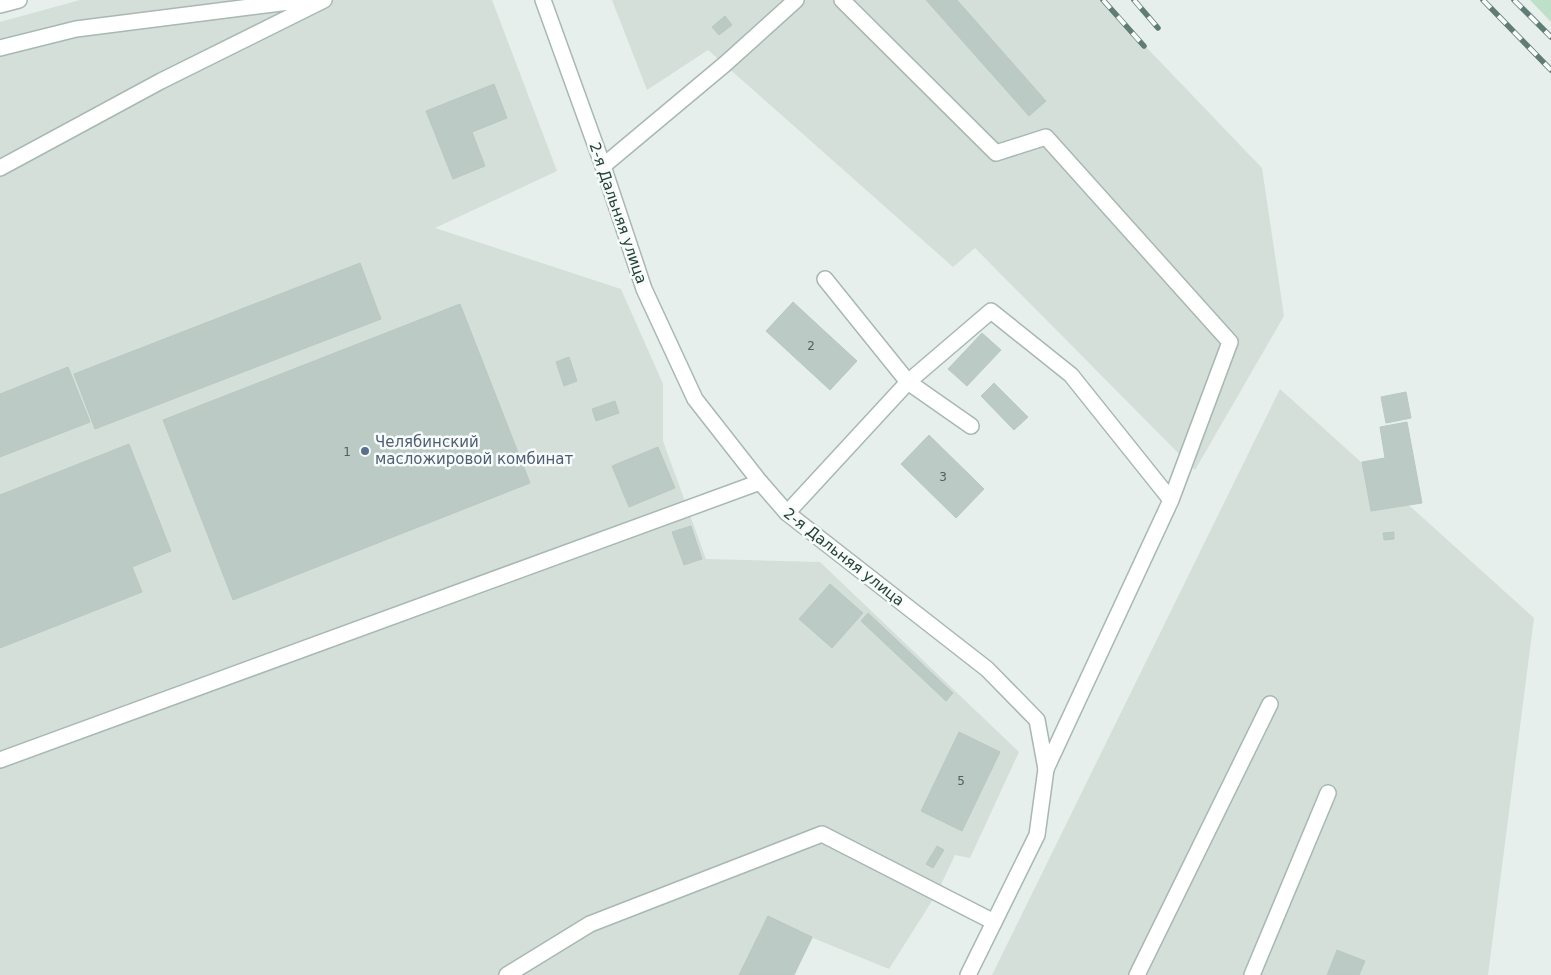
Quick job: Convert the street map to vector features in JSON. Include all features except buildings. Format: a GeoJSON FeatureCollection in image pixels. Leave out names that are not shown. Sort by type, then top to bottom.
{"type":"FeatureCollection","features":[{"type":"Feature","properties":{"kind":"street"},"geometry":{"type":"LineString","coordinates":[[0,5],[20,0]]}},
{"type":"Feature","properties":{"kind":"street"},"geometry":{"type":"LineString","coordinates":[[0,48],[76,29],[305,0]]}},
{"type":"Feature","properties":{"kind":"street"},"geometry":{"type":"LineString","coordinates":[[0,168],[161,81],[324,0]]}},
{"type":"Feature","properties":{"kind":"street","name":"2-я Дальняя улица"},"geometry":{"type":"LineString","coordinates":[[543,0],[603,166],[644,289],[695,399],[760,482],[787,513],[988,669],[1037,720],[1046,769],[1037,835],[968,975]]}},
{"type":"Feature","properties":{"kind":"street"},"geometry":{"type":"LineString","coordinates":[[603,166],[725,64],[796,0]]}},
{"type":"Feature","properties":{"kind":"street"},"geometry":{"type":"LineString","coordinates":[[842,0],[996,153],[1046,137],[1230,342],[1171,500],[1046,769]]}},
{"type":"Feature","properties":{"kind":"street"},"geometry":{"type":"LineString","coordinates":[[826,279],[908,382],[971,426]]}},
{"type":"Feature","properties":{"kind":"street"},"geometry":{"type":"LineString","coordinates":[[787,513],[908,382],[991,311],[1071,375],[1171,500]]}},
{"type":"Feature","properties":{"kind":"street"},"geometry":{"type":"LineString","coordinates":[[0,760],[760,482]]}},
{"type":"Feature","properties":{"kind":"street"},"geometry":{"type":"LineString","coordinates":[[1136,975],[1270,704]]}},
{"type":"Feature","properties":{"kind":"street"},"geometry":{"type":"LineString","coordinates":[[1252,975],[1328,793]]}},
{"type":"Feature","properties":{"kind":"street"},"geometry":{"type":"LineString","coordinates":[[507,975],[590,924],[822,834],[994,922]]}},
{"type":"Feature","properties":{"kind":"shaded area"},"geometry":{"type":"Polygon","coordinates":[[[80,0],[492,0],[557,171],[435,228],[621,289],[663,384],[663,441],[706,559],[820,562],[1019,752],[970,858],[955,855],[937,893],[889,969],[813,938],[794,975],[0,975],[0,22],[80,0]]]}},
{"type":"Feature","properties":{"kind":"shaded area"},"geometry":{"type":"Polygon","coordinates":[[[612,0],[1101,0],[1262,168],[1284,316],[1195,470],[975,248],[953,267],[708,50],[647,90],[612,0]]]}},
{"type":"Feature","properties":{"kind":"shaded area"},"geometry":{"type":"Polygon","coordinates":[[[1280,389],[1534,618],[1488,975],[992,975],[1280,389]]]}},
{"type":"Feature","properties":{"kind":"green space"},"geometry":{"type":"Polygon","coordinates":[[[1530,0],[1551,0],[1551,22],[1530,0]]]}},
{"type":"Feature","properties":{"kind":"railway"},"geometry":{"type":"LineString","coordinates":[[1103,0],[1144,46]]}},
{"type":"Feature","properties":{"kind":"railway"},"geometry":{"type":"LineString","coordinates":[[1134,0],[1158,28]]}},
{"type":"Feature","properties":{"kind":"railway"},"geometry":{"type":"LineString","coordinates":[[1483,0],[1551,70]]}},
{"type":"Feature","properties":{"kind":"railway"},"geometry":{"type":"LineString","coordinates":[[1514,0],[1551,37]]}},
{"type":"Feature","properties":{"kind":"place","name":"Челябинский масложировой комбинат"},"geometry":{"type":"Point","coordinates":[365,451]}}]}
